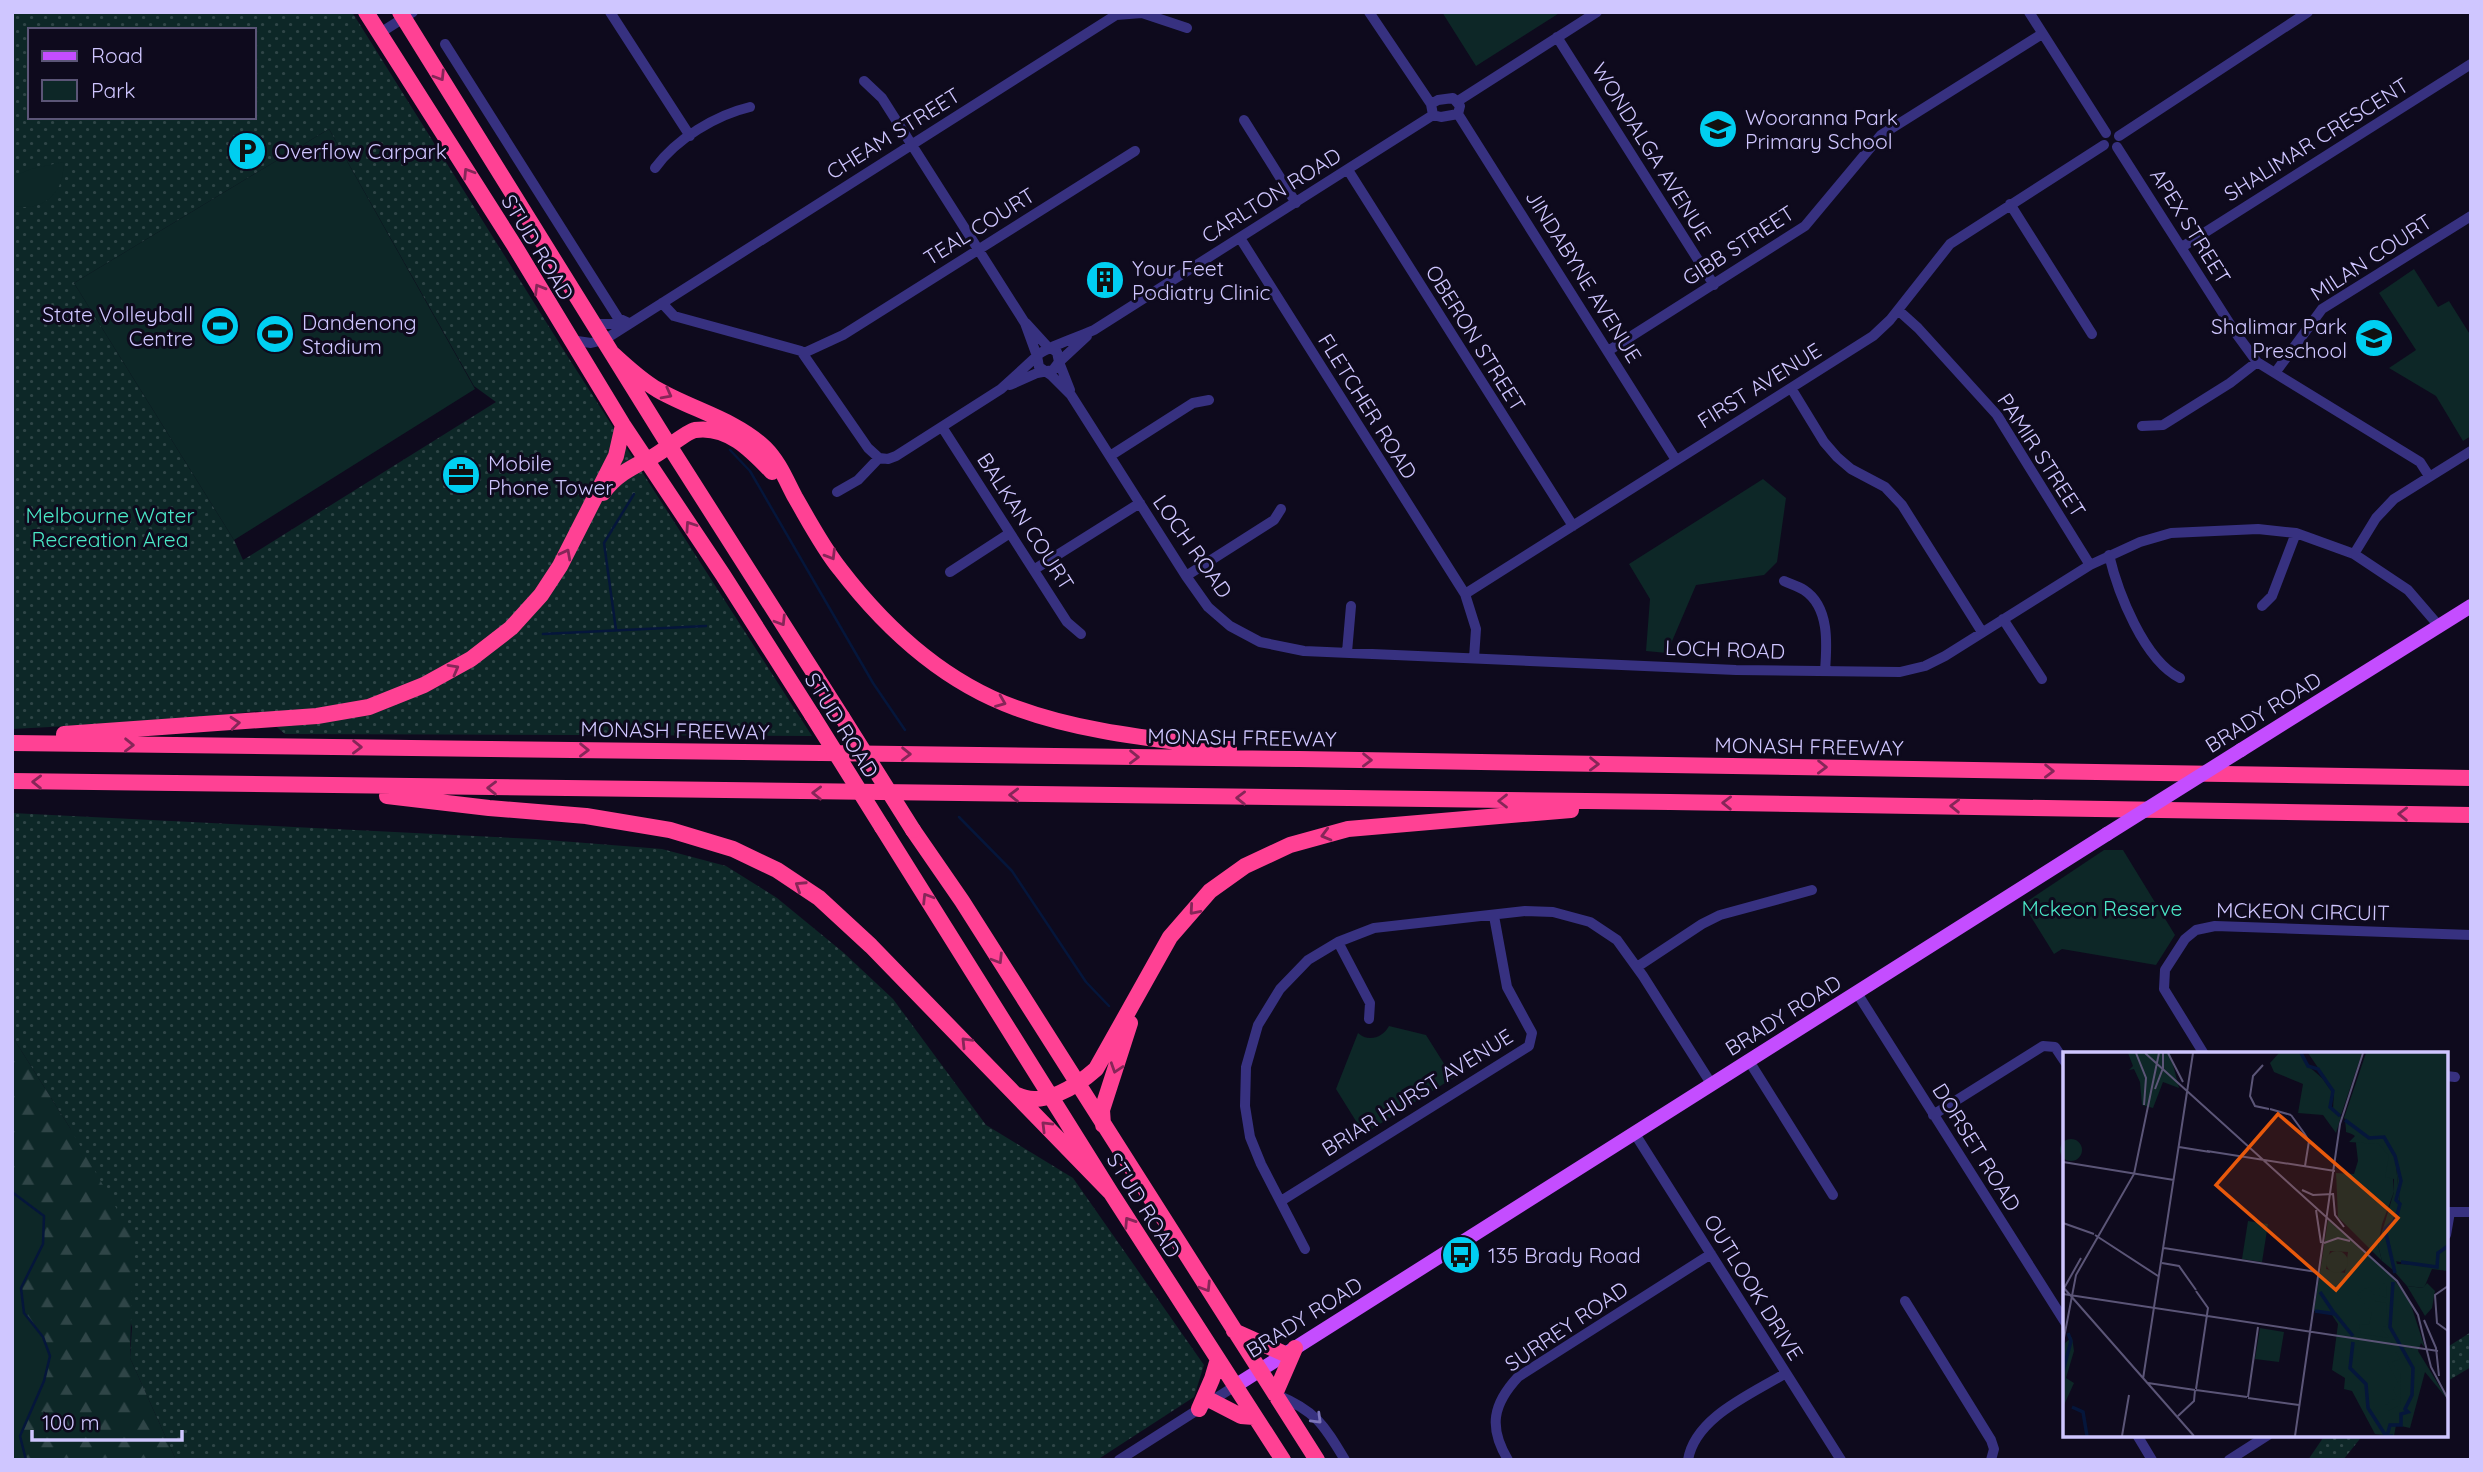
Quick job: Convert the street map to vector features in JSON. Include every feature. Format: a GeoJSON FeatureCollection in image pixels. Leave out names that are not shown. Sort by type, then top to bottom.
{"type":"FeatureCollection","features":[{"type":"Feature","properties":{"kind":"highway","name":"STUD ROAD"},"geometry":{"type":"LineString","coordinates":[[366,12],[645,460],[723,575],[1111,1193],[1283,1460]]}},
{"type":"Feature","properties":{"kind":"highway","name":"STUD ROAD"},"geometry":{"type":"LineString","coordinates":[[406,14],[670,447],[1317,1460]]}},
{"type":"Feature","properties":{"kind":"highway"},"geometry":{"type":"LineString","coordinates":[[608,347],[638,377],[659,390],[743,430],[765,449],[783,472],[795,497],[838,567],[904,641],[955,678],[1018,709],[1126,735],[1298,759]]}},
{"type":"Feature","properties":{"kind":"highway"},"geometry":{"type":"LineString","coordinates":[[12,737],[167,729],[317,716],[369,707],[424,685],[471,659],[511,628],[541,595],[616,456],[623,425]]}},
{"type":"Feature","properties":{"kind":"highway"},"geometry":{"type":"LineString","coordinates":[[588,512],[610,483],[693,430],[721,432],[750,449],[795,497]]}},
{"type":"Feature","properties":{"kind":"highway","name":"MONASH FREEWAY"},"geometry":{"type":"LineString","coordinates":[[12,743],[1298,759],[2471,778]]}},
{"type":"Feature","properties":{"kind":"highway"},"geometry":{"type":"LineString","coordinates":[[12,781],[2471,815]]}},
{"type":"Feature","properties":{"kind":"highway"},"geometry":{"type":"LineString","coordinates":[[302,785],[489,808],[586,816],[670,830],[733,849],[777,870],[819,898],[964,1040],[1111,1193]]}},
{"type":"Feature","properties":{"kind":"highway"},"geometry":{"type":"LineString","coordinates":[[1012,1092],[1031,1100],[1051,1095],[1076,1084],[1096,1069],[1171,937],[1210,891],[1245,866],[1290,845],[1348,829],[1670,802]]}},
{"type":"Feature","properties":{"kind":"highway"},"geometry":{"type":"LineString","coordinates":[[1103,1126],[1102,1110],[1130,1022],[1129,1010]]}},
{"type":"Feature","properties":{"kind":"highway"},"geometry":{"type":"LineString","coordinates":[[1234,1331],[1290,1351],[1275,1394]]}},
{"type":"Feature","properties":{"kind":"highway"},"geometry":{"type":"LineString","coordinates":[[1218,1359],[1205,1405],[1241,1416],[1254,1416]]}},
{"type":"Feature","properties":{"kind":"main road","name":"BRADY ROAD"},"geometry":{"type":"LineString","coordinates":[[1235,1386],[2471,606]]}},
{"type":"Feature","properties":{"kind":"street"},"geometry":{"type":"LineString","coordinates":[[610,12],[690,136]]}},
{"type":"Feature","properties":{"kind":"street"},"geometry":{"type":"LineString","coordinates":[[1369,12],[1432,109],[1441,117],[1458,114],[1461,108],[1458,101]]}},
{"type":"Feature","properties":{"kind":"street"},"geometry":{"type":"LineString","coordinates":[[1432,109],[1448,98],[1458,101],[1597,12]]}},
{"type":"Feature","properties":{"kind":"street"},"geometry":{"type":"LineString","coordinates":[[2029,12],[2109,149],[2308,12]]}},
{"type":"Feature","properties":{"kind":"street","name":"CHEAM STREET"},"geometry":{"type":"LineString","coordinates":[[608,347],[629,323],[1116,15],[1142,13],[1187,28]]}},
{"type":"Feature","properties":{"kind":"street"},"geometry":{"type":"LineString","coordinates":[[380,33],[406,14]]}},
{"type":"Feature","properties":{"kind":"street","name":"GIBB STREET"},"geometry":{"type":"LineString","coordinates":[[1608,351],[1805,226],[1881,135],[2042,34]]}},
{"type":"Feature","properties":{"kind":"street","name":"WONDALGA AVENUE"},"geometry":{"type":"LineString","coordinates":[[1557,37],[1714,285]]}},
{"type":"Feature","properties":{"kind":"street","name":"STUD ROAD"},"geometry":{"type":"LineString","coordinates":[[445,44],[618,318],[629,323]]}},
{"type":"Feature","properties":{"kind":"street","name":"SHALIMAR CRESCENT"},"geometry":{"type":"LineString","coordinates":[[2182,247],[2471,64]]}},
{"type":"Feature","properties":{"kind":"street"},"geometry":{"type":"LineString","coordinates":[[864,81],[882,98],[980,248],[1025,323],[1039,367],[1046,371]]}},
{"type":"Feature","properties":{"kind":"street"},"geometry":{"type":"LineString","coordinates":[[655,168],[690,136],[730,111],[750,107]]}},
{"type":"Feature","properties":{"kind":"street","name":"CARLTON ROAD"},"geometry":{"type":"LineString","coordinates":[[1051,348],[1094,330],[1348,170],[1432,109]]}},
{"type":"Feature","properties":{"kind":"street","name":"JINDABYNE AVENUE"},"geometry":{"type":"LineString","coordinates":[[1458,114],[1676,460]]}},
{"type":"Feature","properties":{"kind":"street"},"geometry":{"type":"LineString","coordinates":[[1244,120],[1296,203]]}},
{"type":"Feature","properties":{"kind":"street","name":"FIRST AVENUE"},"geometry":{"type":"LineString","coordinates":[[1465,594],[1873,337],[1950,244],[2105,139]]}},
{"type":"Feature","properties":{"kind":"street","name":"APEX STREET"},"geometry":{"type":"LineString","coordinates":[[2118,141],[2235,332],[2257,362],[2420,462],[2429,476]]}},
{"type":"Feature","properties":{"kind":"street","name":"TEAL COURT"},"geometry":{"type":"LineString","coordinates":[[807,358],[1135,151]]}},
{"type":"Feature","properties":{"kind":"street","name":"OBERON STREET"},"geometry":{"type":"LineString","coordinates":[[1348,170],[1573,526]]}},
{"type":"Feature","properties":{"kind":"street"},"geometry":{"type":"LineString","coordinates":[[2010,204],[2092,334]]}},
{"type":"Feature","properties":{"kind":"street","name":"MILAN COURT"},"geometry":{"type":"LineString","coordinates":[[2275,373],[2322,309],[2471,216]]}},
{"type":"Feature","properties":{"kind":"street","name":"FLETCHER ROAD"},"geometry":{"type":"LineString","coordinates":[[1240,238],[1465,594]]}},
{"type":"Feature","properties":{"kind":"street"},"geometry":{"type":"LineString","coordinates":[[666,300],[682,318],[797,349],[807,358],[868,448],[879,458],[888,459],[1001,389],[1056,368],[1059,355],[1025,323]]}},
{"type":"Feature","properties":{"kind":"street","name":"PAMIR STREET"},"geometry":{"type":"LineString","coordinates":[[1898,310],[1919,328],[1997,415],[2090,565]]}},
{"type":"Feature","properties":{"kind":"street","name":"CHEAM STREET"},"geometry":{"type":"LineString","coordinates":[[594,324],[629,323]]}},
{"type":"Feature","properties":{"kind":"street","name":"CARLTON ROAD"},"geometry":{"type":"LineString","coordinates":[[1059,362],[1094,330]]}},
{"type":"Feature","properties":{"kind":"street"},"geometry":{"type":"LineString","coordinates":[[570,340],[608,347]]}},
{"type":"Feature","properties":{"kind":"street"},"geometry":{"type":"LineString","coordinates":[[1001,389],[1044,349],[1051,348]]}},
{"type":"Feature","properties":{"kind":"street","name":"LOCH ROAD"},"geometry":{"type":"LineString","coordinates":[[1059,362],[1071,395],[1185,576],[1208,607],[1230,626],[1260,642],[1304,652],[1736,670],[1900,672],[1925,666],[2090,565],[2140,542],[2171,533],[2258,529],[2296,533],[2354,554],[2408,590],[2439,626]]}},
{"type":"Feature","properties":{"kind":"street"},"geometry":{"type":"LineString","coordinates":[[2142,426],[2163,425],[2238,378],[2257,362]]}},
{"type":"Feature","properties":{"kind":"street","name":"LOCH ROAD"},"geometry":{"type":"LineString","coordinates":[[1046,371],[1071,395]]}},
{"type":"Feature","properties":{"kind":"street"},"geometry":{"type":"LineString","coordinates":[[1791,388],[1824,442],[1837,457],[1894,495],[1982,632]]}},
{"type":"Feature","properties":{"kind":"street"},"geometry":{"type":"LineString","coordinates":[[1110,456],[1193,403],[1209,400]]}},
{"type":"Feature","properties":{"kind":"street","name":"BALKAN COURT"},"geometry":{"type":"LineString","coordinates":[[942,426],[1067,622],[1081,634]]}},
{"type":"Feature","properties":{"kind":"street"},"geometry":{"type":"LineString","coordinates":[[2354,554],[2382,511],[2394,499],[2471,451]]}},
{"type":"Feature","properties":{"kind":"street"},"geometry":{"type":"LineString","coordinates":[[837,492],[859,480],[879,458]]}},
{"type":"Feature","properties":{"kind":"street"},"geometry":{"type":"LineString","coordinates":[[1035,569],[1140,503]]}},
{"type":"Feature","properties":{"kind":"street"},"geometry":{"type":"LineString","coordinates":[[1185,576],[1274,520],[1281,509]]}},
{"type":"Feature","properties":{"kind":"street"},"geometry":{"type":"LineString","coordinates":[[950,572],[1010,533]]}},
{"type":"Feature","properties":{"kind":"street"},"geometry":{"type":"LineString","coordinates":[[2262,606],[2272,596],[2296,533]]}},
{"type":"Feature","properties":{"kind":"street"},"geometry":{"type":"LineString","coordinates":[[2109,555],[2135,624],[2162,666],[2180,678]]}},
{"type":"Feature","properties":{"kind":"street"},"geometry":{"type":"LineString","coordinates":[[1784,581],[1806,591],[1821,609],[1828,640],[1825,671]]}},
{"type":"Feature","properties":{"kind":"street"},"geometry":{"type":"LineString","coordinates":[[1465,594],[1476,629],[1474,658]]}},
{"type":"Feature","properties":{"kind":"street"},"geometry":{"type":"LineString","coordinates":[[1347,652],[1350,606]]}},
{"type":"Feature","properties":{"kind":"street"},"geometry":{"type":"LineString","coordinates":[[2003,619],[2042,679]]}},
{"type":"Feature","properties":{"kind":"street"},"geometry":{"type":"LineString","coordinates":[[1637,967],[1720,915],[1812,890]]}},
{"type":"Feature","properties":{"kind":"street"},"geometry":{"type":"LineString","coordinates":[[1305,1249],[1250,1137],[1245,1106],[1246,1067],[1258,1025],[1280,989],[1308,960],[1338,942],[1374,928],[1525,911],[1553,912],[1590,922],[1617,940],[1712,1085]]}},
{"type":"Feature","properties":{"kind":"street","name":"BRIAR HURST AVENUE"},"geometry":{"type":"LineString","coordinates":[[1281,1201],[1529,1046],[1532,1034],[1507,987],[1494,916]]}},
{"type":"Feature","properties":{"kind":"street","name":"MCKEON CIRCUIT"},"geometry":{"type":"LineString","coordinates":[[2203,1052],[2164,989],[2165,970],[2185,939],[2196,930],[2215,926],[2471,935]]}},
{"type":"Feature","properties":{"kind":"street"},"geometry":{"type":"LineString","coordinates":[[1338,942],[1370,1003],[1370,1019]]}},
{"type":"Feature","properties":{"kind":"street","name":"DORSET ROAD"},"geometry":{"type":"LineString","coordinates":[[1857,993],[2063,1319]]}},
{"type":"Feature","properties":{"kind":"street"},"geometry":{"type":"LineString","coordinates":[[1933,1115],[2043,1046],[2055,1047],[2063,1059]]}},
{"type":"Feature","properties":{"kind":"street"},"geometry":{"type":"LineString","coordinates":[[1749,1061],[1833,1195]]}},
{"type":"Feature","properties":{"kind":"street","name":"OUTLOOK DRIVE"},"geometry":{"type":"LineString","coordinates":[[1635,1134],[1841,1460]]}},
{"type":"Feature","properties":{"kind":"street"},"geometry":{"type":"LineString","coordinates":[[2448,1212],[2471,1212]]}},
{"type":"Feature","properties":{"kind":"street","name":"SURREY ROAD"},"geometry":{"type":"LineString","coordinates":[[1508,1460],[1497,1440],[1496,1414],[1504,1392],[1518,1377],[1711,1254]]}},
{"type":"Feature","properties":{"kind":"street"},"geometry":{"type":"LineString","coordinates":[[1905,1301],[1991,1440],[1994,1449],[1992,1460]]}},
{"type":"Feature","properties":{"kind":"street"},"geometry":{"type":"LineString","coordinates":[[1688,1460],[1696,1436],[1707,1422],[1786,1373]]}},
{"type":"Feature","properties":{"kind":"street","name":"BRADY ROAD"},"geometry":{"type":"LineString","coordinates":[[1119,1460],[1235,1386]]}},
{"type":"Feature","properties":{"kind":"street"},"geometry":{"type":"LineString","coordinates":[[1275,1394],[1301,1405],[1322,1423],[1346,1460]]}},
{"type":"Feature","properties":{"kind":"street"},"geometry":{"type":"LineString","coordinates":[[2138,1437],[2152,1460]]}},
{"type":"Feature","properties":{"kind":"street"},"geometry":{"type":"LineString","coordinates":[[2230,1460],[2265,1437]]}},
{"type":"Feature","properties":{"kind":"green space","name":"Melbourne Water Recreation Area"},"geometry":{"type":"Polygon","coordinates":[[[12,12],[352,12],[568,357],[812,736],[285,734],[258,711],[164,721],[12,729],[12,12]],[[329,129],[74,283],[234,540],[243,560],[496,402],[474,386],[329,129]]]}},
{"type":"Feature","properties":{"kind":"green space"},"geometry":{"type":"Polygon","coordinates":[[[1442,12],[1561,12],[1476,66],[1442,12]]]}},
{"type":"Feature","properties":{"kind":"green space","name":"Dandenong Stadium"},"geometry":{"type":"Polygon","coordinates":[[[329,129],[475,389],[234,540],[74,283],[329,129]]]}},
{"type":"Feature","properties":{"kind":"green space"},"geometry":{"type":"Polygon","coordinates":[[[63,162],[61,183],[50,198],[33,206],[12,205],[12,177],[31,169],[63,162]]]}},
{"type":"Feature","properties":{"kind":"green space"},"geometry":{"type":"Polygon","coordinates":[[[2414,269],[2438,307],[2449,301],[2471,336],[2471,436],[2463,441],[2436,396],[2389,368],[2416,350],[2379,293],[2414,269]]]}},
{"type":"Feature","properties":{"kind":"green space"},"geometry":{"type":"Polygon","coordinates":[[[1763,479],[1786,498],[1777,562],[1764,575],[1696,585],[1667,653],[1646,651],[1650,599],[1629,564],[1763,479]]]}},
{"type":"Feature","properties":{"kind":"green space"},"geometry":{"type":"Polygon","coordinates":[[[12,813],[535,839],[662,849],[726,866],[777,898],[844,953],[893,999],[986,1125],[1073,1178],[1204,1365],[1194,1397],[1097,1460],[176,1460],[130,1358],[132,1327],[70,1128],[12,1036],[12,813]]]}},
{"type":"Feature","properties":{"kind":"green space","name":"Mckeon Reserve"},"geometry":{"type":"Polygon","coordinates":[[[2104,850],[2123,850],[2175,935],[2156,965],[2062,949],[2054,954],[2023,904],[2104,850]]]}},
{"type":"Feature","properties":{"kind":"green space"},"geometry":{"type":"Polygon","coordinates":[[[1389,1026],[1426,1035],[1453,1078],[1364,1134],[1336,1089],[1358,1033],[1371,1038],[1383,1033],[1389,1026]]]}},
{"type":"Feature","properties":{"kind":"green space"},"geometry":{"type":"Polygon","coordinates":[[[12,1036],[70,1128],[133,1237],[130,1358],[176,1460],[26,1460],[20,1436],[44,1381],[43,1337],[24,1313],[21,1288],[43,1244],[44,1216],[12,1192],[12,1036]]]}},
{"type":"Feature","properties":{"kind":"green space"},"geometry":{"type":"Polygon","coordinates":[[[12,1192],[44,1216],[43,1244],[21,1288],[24,1313],[43,1337],[50,1356],[44,1381],[20,1436],[26,1460],[12,1460],[12,1192]]]}},
{"type":"Feature","properties":{"kind":"green space"},"geometry":{"type":"Polygon","coordinates":[[[2471,1332],[2471,1367],[2448,1381],[2448,1347],[2471,1332]]]}},
{"type":"Feature","properties":{"kind":"green space"},"geometry":{"type":"Polygon","coordinates":[[[2324,1437],[2361,1437],[2343,1460],[2308,1460],[2324,1437]]]}},
{"type":"Feature","properties":{"kind":"waterway"},"geometry":{"type":"LineString","coordinates":[[730,450],[750,471],[873,683],[905,730]]}},
{"type":"Feature","properties":{"kind":"waterway"},"geometry":{"type":"LineString","coordinates":[[616,630],[604,543],[634,494]]}},
{"type":"Feature","properties":{"kind":"waterway"},"geometry":{"type":"LineString","coordinates":[[543,634],[706,626]]}},
{"type":"Feature","properties":{"kind":"waterway"},"geometry":{"type":"LineString","coordinates":[[959,817],[1012,871],[1086,982],[1109,1006]]}},
{"type":"Feature","properties":{"kind":"waterway"},"geometry":{"type":"LineString","coordinates":[[12,1192],[44,1216],[43,1244],[21,1288],[24,1313],[43,1337],[50,1356],[44,1381],[20,1436],[26,1460]]}},
{"type":"Feature","properties":{"kind":"place","name":"Wooranna Park Primary School"},"geometry":{"type":"Point","coordinates":[1718,129]}},
{"type":"Feature","properties":{"kind":"place","name":"Overflow Carpark"},"geometry":{"type":"Point","coordinates":[247,151]}},
{"type":"Feature","properties":{"kind":"place","name":"Your Feet Podiatry Clinic"},"geometry":{"type":"Point","coordinates":[1105,280]}},
{"type":"Feature","properties":{"kind":"place","name":"State Volleyball Centre"},"geometry":{"type":"Point","coordinates":[220,326]}},
{"type":"Feature","properties":{"kind":"place","name":"Dandenong Stadium"},"geometry":{"type":"Point","coordinates":[275,334]}},
{"type":"Feature","properties":{"kind":"place","name":"Shalimar Park Preschool"},"geometry":{"type":"Point","coordinates":[2374,338]}},
{"type":"Feature","properties":{"kind":"place","name":"Mobile Phone Tower"},"geometry":{"type":"Point","coordinates":[461,475]}},
{"type":"Feature","properties":{"kind":"place","name":"135 Brady Road"},"geometry":{"type":"Point","coordinates":[1461,1255]}}]}
